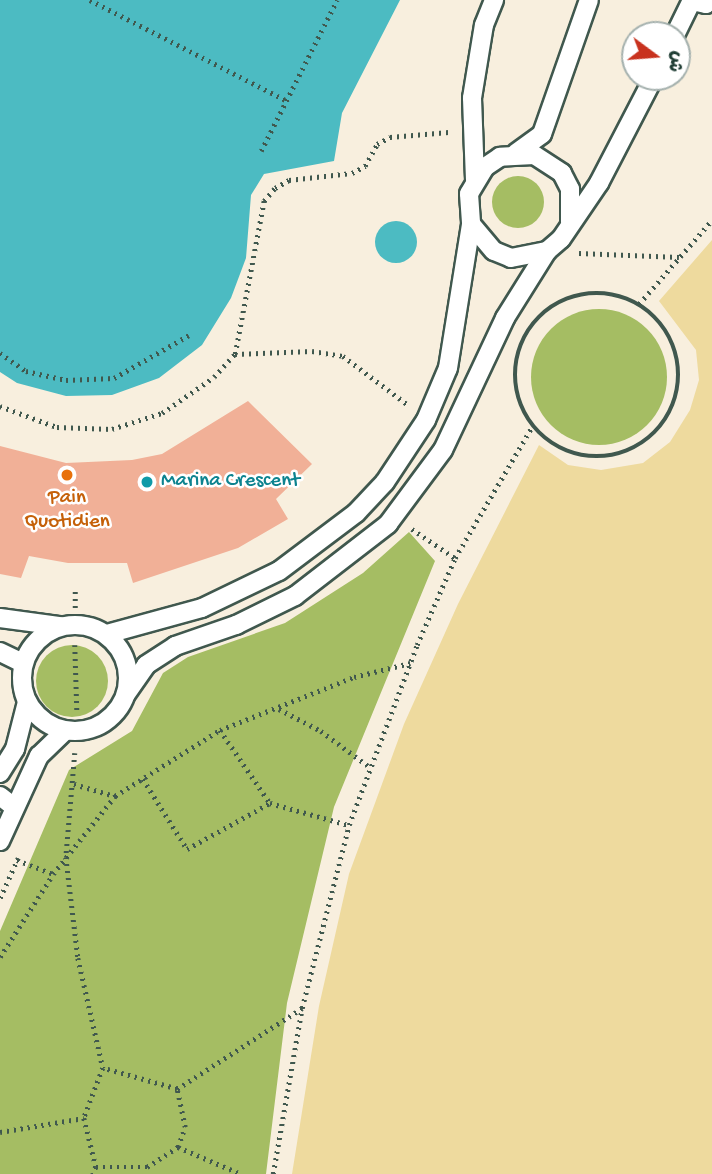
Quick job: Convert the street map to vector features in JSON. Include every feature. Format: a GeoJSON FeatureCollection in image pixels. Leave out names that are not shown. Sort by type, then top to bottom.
{"type":"FeatureCollection","features":[{"type":"Feature","properties":{"kind":"lane"},"geometry":{"type":"LineString","coordinates":[[494,0],[478,54],[471,130],[475,180],[467,209],[471,223],[494,251],[511,258],[547,251]]}},
{"type":"Feature","properties":{"kind":"lane"},"geometry":{"type":"LineString","coordinates":[[475,180],[492,162],[516,153],[542,134],[589,0]]}},
{"type":"Feature","properties":{"kind":"lane"},"geometry":{"type":"LineString","coordinates":[[682,21],[692,0],[706,4],[709,0]]}},
{"type":"Feature","properties":{"kind":"lane"},"geometry":{"type":"LineString","coordinates":[[27,702],[43,721],[65,731],[93,729],[107,721],[146,665],[175,646],[236,625],[295,596],[394,517],[443,450],[499,330],[547,251],[606,171],[647,91]]}},
{"type":"Feature","properties":{"kind":"lane"},"geometry":{"type":"LineString","coordinates":[[516,153],[534,155],[562,173],[570,189],[570,222]]}},
{"type":"Feature","properties":{"kind":"lane"},"geometry":{"type":"LineString","coordinates":[[107,634],[202,608],[279,571],[356,513],[385,482],[426,420],[455,341],[471,223]]}},
{"type":"Feature","properties":{"kind":"lane"},"geometry":{"type":"LineString","coordinates":[[0,618],[60,626],[91,626],[107,634],[126,660],[126,694]]}},
{"type":"Feature","properties":{"kind":"lane"},"geometry":{"type":"LineString","coordinates":[[0,773],[15,749],[27,702],[23,663],[44,634],[60,626]]}},
{"type":"Feature","properties":{"kind":"lane"},"geometry":{"type":"LineString","coordinates":[[0,652],[23,663]]}},
{"type":"Feature","properties":{"kind":"lane"},"geometry":{"type":"LineString","coordinates":[[0,841],[7,802],[39,756],[65,731]]}},
{"type":"Feature","properties":{"kind":"path"},"geometry":{"type":"LineString","coordinates":[[90,0],[285,100]]}},
{"type":"Feature","properties":{"kind":"path"},"geometry":{"type":"LineString","coordinates":[[261,151],[337,0]]}},
{"type":"Feature","properties":{"kind":"path"},"geometry":{"type":"LineString","coordinates":[[0,406],[57,427],[112,429],[162,413],[215,377],[235,354],[264,201],[275,188],[289,180],[352,173],[365,166],[377,144],[390,138],[471,130]]}},
{"type":"Feature","properties":{"kind":"path"},"geometry":{"type":"LineString","coordinates":[[639,304],[712,220]]}},
{"type":"Feature","properties":{"kind":"path"},"geometry":{"type":"LineString","coordinates":[[547,251],[679,257]]}},
{"type":"Feature","properties":{"kind":"path"},"geometry":{"type":"LineString","coordinates":[[590,292],[615,294],[639,304],[666,332],[679,368],[672,407],[649,439],[627,452],[601,458],[575,456],[551,444],[532,427],[520,404],[514,379],[517,354],[527,331],[544,312],[566,298],[590,292]]}},
{"type":"Feature","properties":{"kind":"path"},"geometry":{"type":"LineString","coordinates":[[0,353],[26,371],[66,380],[114,378],[189,335]]}},
{"type":"Feature","properties":{"kind":"path"},"geometry":{"type":"LineString","coordinates":[[235,354],[312,351],[343,356],[426,420]]}},
{"type":"Feature","properties":{"kind":"path"},"geometry":{"type":"LineString","coordinates":[[273,1174],[302,1008],[349,825],[410,663],[455,558],[532,427]]}},
{"type":"Feature","properties":{"kind":"path"},"geometry":{"type":"LineString","coordinates":[[394,517],[455,558]]}},
{"type":"Feature","properties":{"kind":"path"},"geometry":{"type":"LineString","coordinates":[[0,957],[53,874],[115,796],[220,730],[354,677],[410,663]]}},
{"type":"Feature","properties":{"kind":"path"},"geometry":{"type":"LineString","coordinates":[[278,708],[321,731],[371,768]]}},
{"type":"Feature","properties":{"kind":"path"},"geometry":{"type":"LineString","coordinates":[[220,730],[270,803],[349,825]]}},
{"type":"Feature","properties":{"kind":"path"},"geometry":{"type":"LineString","coordinates":[[143,779],[187,849],[270,803]]}},
{"type":"Feature","properties":{"kind":"path"},"geometry":{"type":"LineString","coordinates":[[74,785],[115,796]]}},
{"type":"Feature","properties":{"kind":"path"},"geometry":{"type":"LineString","coordinates":[[66,857],[79,958],[103,1068],[84,1118],[96,1167],[93,1174]]}},
{"type":"Feature","properties":{"kind":"path"},"geometry":{"type":"LineString","coordinates":[[17,860],[53,874]]}},
{"type":"Feature","properties":{"kind":"path"},"geometry":{"type":"LineString","coordinates":[[103,1068],[177,1089],[302,1008]]}},
{"type":"Feature","properties":{"kind":"path"},"geometry":{"type":"LineString","coordinates":[[96,1167],[147,1167],[178,1147],[185,1127],[177,1089]]}},
{"type":"Feature","properties":{"kind":"path"},"geometry":{"type":"LineString","coordinates":[[0,1132],[84,1118]]}},
{"type":"Feature","properties":{"kind":"path"},"geometry":{"type":"LineString","coordinates":[[178,1147],[241,1174]]}},
{"type":"Feature","properties":{"kind":"green space"},"geometry":{"type":"Polygon","coordinates":[[[518,176],[528,178],[536,184],[542,192],[542,212],[536,220],[528,226],[518,228],[508,226],[500,220],[494,212],[492,202],[494,192],[500,184],[508,178],[518,176]]]}},
{"type":"Feature","properties":{"kind":"green space"},"geometry":{"type":"Polygon","coordinates":[[[599,309],[625,314],[647,329],[662,351],[667,377],[662,403],[647,425],[625,440],[599,445],[573,440],[551,425],[536,403],[531,377],[536,351],[551,329],[573,314],[599,309]]]}},
{"type":"Feature","properties":{"kind":"green space"},"geometry":{"type":"Polygon","coordinates":[[[409,532],[435,561],[334,807],[287,1003],[266,1174],[0,1174],[0,931],[69,770],[132,731],[163,673],[188,657],[285,623],[363,573],[409,532]]]}},
{"type":"Feature","properties":{"kind":"green space"},"geometry":{"type":"Polygon","coordinates":[[[79,645],[98,655],[106,667],[106,695],[98,707],[86,715],[65,717],[46,707],[38,695],[36,674],[46,655],[58,647],[79,645]]]}},
{"type":"Feature","properties":{"kind":"sand"},"geometry":{"type":"Polygon","coordinates":[[[712,240],[712,1174],[292,1174],[319,1006],[349,874],[404,724],[458,604],[539,445],[568,465],[601,470],[643,463],[670,442],[690,410],[699,380],[696,350],[659,301],[712,240]]]}},
{"type":"Feature","properties":{"kind":"water"},"geometry":{"type":"Polygon","coordinates":[[[0,0],[400,0],[342,113],[334,161],[264,174],[251,195],[246,258],[231,298],[202,345],[159,378],[112,395],[66,396],[17,383],[0,372],[0,0]]]}},
{"type":"Feature","properties":{"kind":"water"},"geometry":{"type":"Polygon","coordinates":[[[396,221],[411,227],[417,242],[411,257],[396,263],[381,257],[375,242],[381,227],[396,221]]]}},
{"type":"Feature","properties":{"kind":"building","name":"Marina Crescent"},"geometry":{"type":"Polygon","coordinates":[[[248,401],[312,464],[276,499],[288,519],[238,548],[133,583],[127,563],[68,563],[29,556],[21,578],[0,574],[0,446],[66,463],[132,460],[162,454],[248,401]]]}},
{"type":"Feature","properties":{"kind":"place","name":"Pain Quotidien"},"geometry":{"type":"Point","coordinates":[67,475]}},
{"type":"Feature","properties":{"kind":"place","name":"Marina Crescent"},"geometry":{"type":"Point","coordinates":[147,482]}}]}
